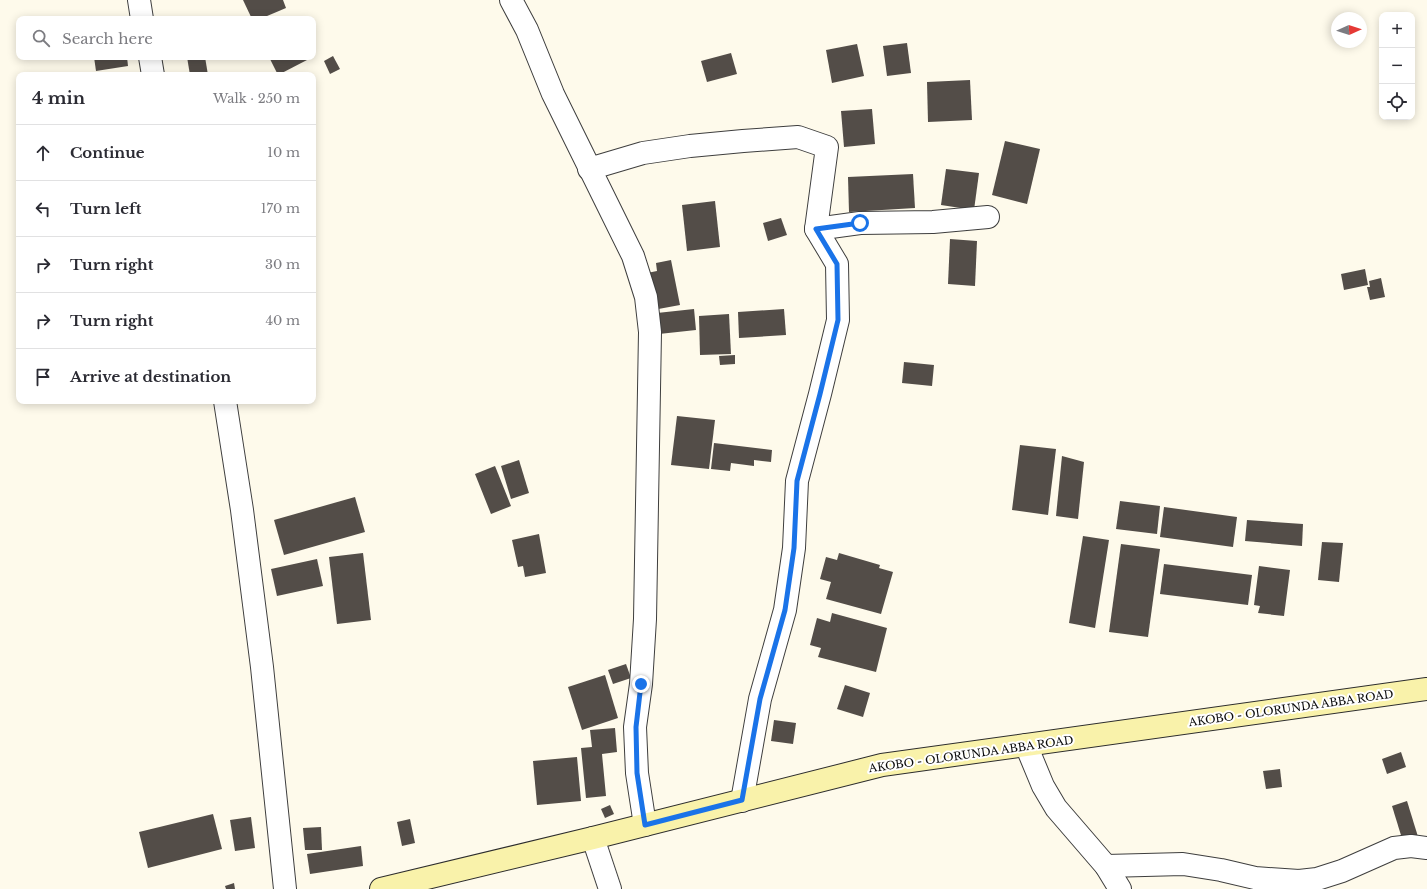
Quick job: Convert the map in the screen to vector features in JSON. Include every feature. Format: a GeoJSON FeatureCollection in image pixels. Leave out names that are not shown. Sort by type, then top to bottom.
{"type":"FeatureCollection","features":[{"type":"Feature","properties":{"kind":"main road","name":"AKOBO - OLORUNDA ABBA ROAD"},"geometry":{"type":"LineString","coordinates":[[381,889],[593,838],[882,765],[1427,689]]}},
{"type":"Feature","properties":{"kind":"street"},"geometry":{"type":"LineString","coordinates":[[139,0],[142,16]]}},
{"type":"Feature","properties":{"kind":"street"},"geometry":{"type":"LineString","coordinates":[[511,0],[527,30],[552,94],[633,256],[646,297],[650,332],[645,619],[641,684],[636,727],[637,773],[645,825]]}},
{"type":"Feature","properties":{"kind":"street"},"geometry":{"type":"LineString","coordinates":[[150,60],[152,72]]}},
{"type":"Feature","properties":{"kind":"street"},"geometry":{"type":"LineString","coordinates":[[590,169],[643,153],[690,146],[798,137],[827,147],[816,229],[837,264],[838,320],[797,481],[794,548],[785,610],[760,699],[742,800]]}},
{"type":"Feature","properties":{"kind":"street"},"geometry":{"type":"LineString","coordinates":[[816,229],[860,223],[933,222],[988,217]]}},
{"type":"Feature","properties":{"kind":"street"},"geometry":{"type":"LineString","coordinates":[[225,404],[242,510],[262,667],[285,889]]}},
{"type":"Feature","properties":{"kind":"street"},"geometry":{"type":"LineString","coordinates":[[1026,746],[1043,786],[1056,808],[1106,866],[1120,889]]}},
{"type":"Feature","properties":{"kind":"street"},"geometry":{"type":"LineString","coordinates":[[593,838],[610,889]]}},
{"type":"Feature","properties":{"kind":"street"},"geometry":{"type":"LineString","coordinates":[[1106,866],[1183,864],[1221,870],[1255,878],[1299,881],[1317,879],[1342,872],[1394,848],[1411,846],[1427,848]]}},
{"type":"Feature","properties":{"kind":"building"},"geometry":{"type":"Polygon","coordinates":[[[243,0],[283,0],[286,8],[267,16],[251,16],[243,0]]]}},
{"type":"Feature","properties":{"kind":"building"},"geometry":{"type":"Polygon","coordinates":[[[907,43],[911,73],[887,76],[883,46],[907,43]]]}},
{"type":"Feature","properties":{"kind":"building"},"geometry":{"type":"Polygon","coordinates":[[[857,44],[864,76],[832,83],[826,50],[857,44]]]}},
{"type":"Feature","properties":{"kind":"building"},"geometry":{"type":"Polygon","coordinates":[[[731,53],[737,74],[707,82],[701,61],[731,53]]]}},
{"type":"Feature","properties":{"kind":"building"},"geometry":{"type":"Polygon","coordinates":[[[333,56],[340,69],[330,74],[324,61],[333,56]]]}},
{"type":"Feature","properties":{"kind":"building"},"geometry":{"type":"Polygon","coordinates":[[[94,60],[127,60],[128,66],[96,71],[94,60]]]}},
{"type":"Feature","properties":{"kind":"building"},"geometry":{"type":"Polygon","coordinates":[[[188,60],[206,60],[208,72],[190,72],[188,60]]]}},
{"type":"Feature","properties":{"kind":"building"},"geometry":{"type":"Polygon","coordinates":[[[270,60],[307,60],[284,72],[276,72],[270,60]]]}},
{"type":"Feature","properties":{"kind":"building"},"geometry":{"type":"Polygon","coordinates":[[[970,80],[972,120],[928,122],[927,82],[970,80]]]}},
{"type":"Feature","properties":{"kind":"building"},"geometry":{"type":"Polygon","coordinates":[[[872,109],[875,144],[844,147],[841,111],[872,109]]]}},
{"type":"Feature","properties":{"kind":"building"},"geometry":{"type":"Polygon","coordinates":[[[1005,141],[1040,149],[1027,204],[992,195],[1005,141]]]}},
{"type":"Feature","properties":{"kind":"building"},"geometry":{"type":"Polygon","coordinates":[[[946,169],[979,173],[974,210],[941,205],[946,169]]]}},
{"type":"Feature","properties":{"kind":"building"},"geometry":{"type":"Polygon","coordinates":[[[913,174],[915,208],[849,212],[848,177],[913,174]]]}},
{"type":"Feature","properties":{"kind":"building"},"geometry":{"type":"Polygon","coordinates":[[[715,201],[720,247],[687,251],[682,205],[715,201]]]}},
{"type":"Feature","properties":{"kind":"building"},"geometry":{"type":"Polygon","coordinates":[[[781,218],[787,235],[768,241],[763,223],[781,218]]]}},
{"type":"Feature","properties":{"kind":"building"},"geometry":{"type":"Polygon","coordinates":[[[950,239],[977,241],[975,286],[948,284],[950,239]]]}},
{"type":"Feature","properties":{"kind":"building"},"geometry":{"type":"Polygon","coordinates":[[[671,260],[680,305],[653,310],[647,273],[657,271],[656,263],[671,260]]]}},
{"type":"Feature","properties":{"kind":"building"},"geometry":{"type":"Polygon","coordinates":[[[1365,269],[1368,285],[1344,290],[1341,274],[1365,269]]]}},
{"type":"Feature","properties":{"kind":"building"},"geometry":{"type":"Polygon","coordinates":[[[1381,278],[1385,297],[1370,300],[1367,287],[1370,287],[1369,281],[1381,278]]]}},
{"type":"Feature","properties":{"kind":"building"},"geometry":{"type":"Polygon","coordinates":[[[694,309],[696,330],[659,334],[657,313],[694,309]]]}},
{"type":"Feature","properties":{"kind":"building"},"geometry":{"type":"Polygon","coordinates":[[[784,309],[786,335],[739,338],[738,312],[784,309]]]}},
{"type":"Feature","properties":{"kind":"building"},"geometry":{"type":"Polygon","coordinates":[[[729,314],[731,354],[700,355],[699,316],[729,314]]]}},
{"type":"Feature","properties":{"kind":"building"},"geometry":{"type":"Polygon","coordinates":[[[735,355],[735,364],[720,365],[719,356],[735,355]]]}},
{"type":"Feature","properties":{"kind":"building"},"geometry":{"type":"Polygon","coordinates":[[[904,362],[934,365],[932,386],[902,383],[904,362]]]}},
{"type":"Feature","properties":{"kind":"building"},"geometry":{"type":"Polygon","coordinates":[[[677,416],[715,420],[709,469],[671,465],[677,416]]]}},
{"type":"Feature","properties":{"kind":"building"},"geometry":{"type":"Polygon","coordinates":[[[714,443],[772,450],[771,462],[754,460],[754,466],[731,463],[730,471],[711,469],[714,443]]]}},
{"type":"Feature","properties":{"kind":"building"},"geometry":{"type":"Polygon","coordinates":[[[1020,445],[1056,449],[1048,515],[1012,510],[1020,445]]]}},
{"type":"Feature","properties":{"kind":"building"},"geometry":{"type":"Polygon","coordinates":[[[1062,456],[1084,462],[1078,519],[1056,516],[1062,456]]]}},
{"type":"Feature","properties":{"kind":"building"},"geometry":{"type":"Polygon","coordinates":[[[519,460],[529,493],[511,499],[501,466],[519,460]]]}},
{"type":"Feature","properties":{"kind":"building"},"geometry":{"type":"Polygon","coordinates":[[[495,466],[511,506],[491,514],[475,474],[495,466]]]}},
{"type":"Feature","properties":{"kind":"building"},"geometry":{"type":"Polygon","coordinates":[[[355,497],[365,532],[284,555],[274,520],[355,497]]]}},
{"type":"Feature","properties":{"kind":"building"},"geometry":{"type":"Polygon","coordinates":[[[1120,501],[1160,506],[1157,534],[1116,529],[1120,501]]]}},
{"type":"Feature","properties":{"kind":"building"},"geometry":{"type":"Polygon","coordinates":[[[1164,507],[1237,517],[1233,547],[1160,537],[1164,507]]]}},
{"type":"Feature","properties":{"kind":"building"},"geometry":{"type":"Polygon","coordinates":[[[1247,520],[1303,524],[1302,546],[1245,541],[1247,520]]]}},
{"type":"Feature","properties":{"kind":"building"},"geometry":{"type":"Polygon","coordinates":[[[539,534],[546,573],[525,577],[523,566],[518,567],[512,540],[539,534]]]}},
{"type":"Feature","properties":{"kind":"building"},"geometry":{"type":"Polygon","coordinates":[[[1083,536],[1109,540],[1095,628],[1069,623],[1083,536]]]}},
{"type":"Feature","properties":{"kind":"building"},"geometry":{"type":"Polygon","coordinates":[[[1322,542],[1343,543],[1339,582],[1318,580],[1322,542]]]}},
{"type":"Feature","properties":{"kind":"building"},"geometry":{"type":"Polygon","coordinates":[[[1121,544],[1160,549],[1148,637],[1109,632],[1121,544]]]}},
{"type":"Feature","properties":{"kind":"building"},"geometry":{"type":"Polygon","coordinates":[[[363,553],[371,620],[337,624],[329,557],[363,553]]]}},
{"type":"Feature","properties":{"kind":"building"},"geometry":{"type":"Polygon","coordinates":[[[839,553],[880,565],[879,568],[893,572],[881,614],[826,599],[831,582],[820,579],[826,557],[837,560],[839,553]]]}},
{"type":"Feature","properties":{"kind":"building"},"geometry":{"type":"Polygon","coordinates":[[[317,559],[323,586],[277,596],[271,569],[317,559]]]}},
{"type":"Feature","properties":{"kind":"building"},"geometry":{"type":"Polygon","coordinates":[[[1164,564],[1252,575],[1248,605],[1160,594],[1164,564]]]}},
{"type":"Feature","properties":{"kind":"building"},"geometry":{"type":"Polygon","coordinates":[[[1259,566],[1290,570],[1284,616],[1258,613],[1260,606],[1254,605],[1259,566]]]}},
{"type":"Feature","properties":{"kind":"building"},"geometry":{"type":"Polygon","coordinates":[[[832,613],[887,628],[876,672],[818,657],[821,648],[810,645],[817,618],[830,622],[832,613]]]}},
{"type":"Feature","properties":{"kind":"building"},"geometry":{"type":"Polygon","coordinates":[[[626,664],[631,678],[613,684],[608,670],[626,664]]]}},
{"type":"Feature","properties":{"kind":"building"},"geometry":{"type":"Polygon","coordinates":[[[605,675],[618,718],[582,730],[568,687],[605,675]]]}},
{"type":"Feature","properties":{"kind":"building"},"geometry":{"type":"Polygon","coordinates":[[[845,685],[870,693],[863,717],[837,709],[845,685]]]}},
{"type":"Feature","properties":{"kind":"building"},"geometry":{"type":"Polygon","coordinates":[[[774,720],[796,723],[793,744],[771,741],[774,720]]]}},
{"type":"Feature","properties":{"kind":"building"},"geometry":{"type":"Polygon","coordinates":[[[615,728],[617,752],[602,754],[606,796],[586,798],[581,748],[592,747],[590,730],[615,728]]]}},
{"type":"Feature","properties":{"kind":"building"},"geometry":{"type":"Polygon","coordinates":[[[1401,752],[1406,767],[1387,774],[1382,759],[1401,752]]]}},
{"type":"Feature","properties":{"kind":"building"},"geometry":{"type":"Polygon","coordinates":[[[577,757],[581,801],[537,805],[533,761],[577,757]]]}},
{"type":"Feature","properties":{"kind":"building"},"geometry":{"type":"Polygon","coordinates":[[[1280,769],[1282,787],[1266,789],[1263,771],[1280,769]]]}},
{"type":"Feature","properties":{"kind":"building"},"geometry":{"type":"Polygon","coordinates":[[[1407,801],[1419,840],[1404,845],[1392,806],[1407,801]]]}},
{"type":"Feature","properties":{"kind":"building"},"geometry":{"type":"Polygon","coordinates":[[[610,805],[614,814],[605,818],[601,809],[610,805]]]}},
{"type":"Feature","properties":{"kind":"building"},"geometry":{"type":"Polygon","coordinates":[[[213,814],[222,849],[148,868],[139,832],[213,814]]]}},
{"type":"Feature","properties":{"kind":"building"},"geometry":{"type":"Polygon","coordinates":[[[251,817],[255,848],[235,851],[230,820],[251,817]]]}},
{"type":"Feature","properties":{"kind":"building"},"geometry":{"type":"Polygon","coordinates":[[[410,819],[415,843],[402,846],[397,822],[410,819]]]}},
{"type":"Feature","properties":{"kind":"building"},"geometry":{"type":"Polygon","coordinates":[[[321,827],[322,850],[305,850],[303,828],[321,827]]]}},
{"type":"Feature","properties":{"kind":"building"},"geometry":{"type":"Polygon","coordinates":[[[361,846],[363,866],[310,874],[307,854],[361,846]]]}},
{"type":"Feature","properties":{"kind":"building"},"geometry":{"type":"Polygon","coordinates":[[[234,883],[235,889],[226,889],[225,886],[234,883]]]}},
{"type":"Feature","properties":{"kind":"route"},"geometry":{"type":"LineString","coordinates":[[641,684],[636,727],[637,773],[645,825],[742,800],[760,699],[785,610],[794,548],[797,481],[838,320],[837,264],[816,229],[860,223]]}}]}
